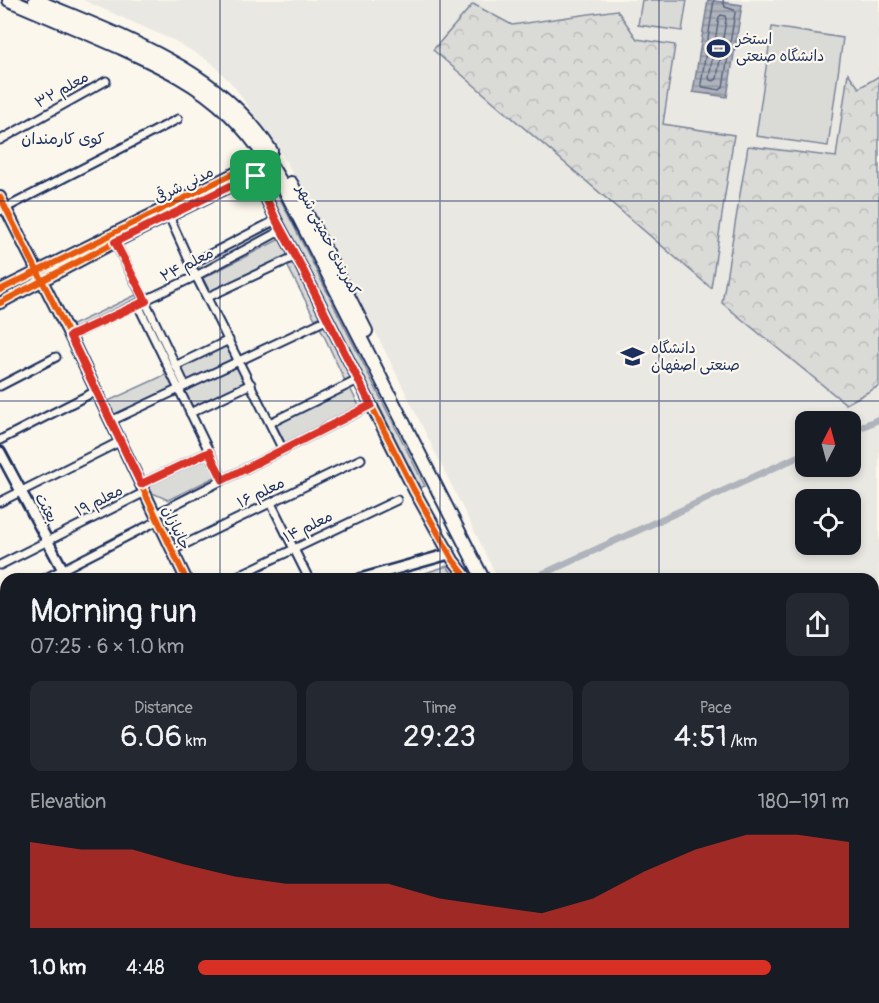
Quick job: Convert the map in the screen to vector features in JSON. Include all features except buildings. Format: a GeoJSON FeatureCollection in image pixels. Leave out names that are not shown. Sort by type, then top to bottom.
{"type":"FeatureCollection","features":[{"type":"Feature","properties":{"kind":"highway","name":"کمربندی خمینی شهر"},"geometry":{"type":"LineString","coordinates":[[9,0],[135,54],[182,78],[228,113],[249,135],[264,154],[282,184],[486,573]]}},
{"type":"Feature","properties":{"kind":"highway","name":"کمربندی خمینی شهر"},"geometry":{"type":"LineString","coordinates":[[35,0],[119,36],[186,69],[233,104],[253,126],[290,180],[476,557],[481,573]]}},
{"type":"Feature","properties":{"kind":"street","name":"معلم ۳۲"},"geometry":{"type":"LineString","coordinates":[[0,140],[106,81]]}},
{"type":"Feature","properties":{"kind":"street"},"geometry":{"type":"LineString","coordinates":[[3,210],[178,119]]}},
{"type":"Feature","properties":{"kind":"street","name":"مدنی شرقی"},"geometry":{"type":"LineString","coordinates":[[0,290],[247,167],[251,170],[249,177],[115,242],[0,303]]}},
{"type":"Feature","properties":{"kind":"street"},"geometry":{"type":"LineString","coordinates":[[251,170],[414,490],[449,554],[463,573]]}},
{"type":"Feature","properties":{"kind":"street","name":"جانبازان"},"geometry":{"type":"LineString","coordinates":[[0,196],[3,210],[43,281],[183,573]]}},
{"type":"Feature","properties":{"kind":"street"},"geometry":{"type":"LineString","coordinates":[[169,216],[196,276],[283,450]]}},
{"type":"Feature","properties":{"kind":"street"},"geometry":{"type":"LineString","coordinates":[[191,264],[276,220]]}},
{"type":"Feature","properties":{"kind":"street","name":"معلم ۲۴"},"geometry":{"type":"LineString","coordinates":[[70,336],[138,305],[282,231]]}},
{"type":"Feature","properties":{"kind":"street"},"geometry":{"type":"LineString","coordinates":[[115,242],[146,301],[175,366],[190,413],[223,480]]}},
{"type":"Feature","properties":{"kind":"street"},"geometry":{"type":"LineString","coordinates":[[208,297],[296,256]]}},
{"type":"Feature","properties":{"kind":"street"},"geometry":{"type":"LineString","coordinates":[[138,305],[182,387]]}},
{"type":"Feature","properties":{"kind":"street"},"geometry":{"type":"LineString","coordinates":[[111,421],[327,319]]}},
{"type":"Feature","properties":{"kind":"street"},"geometry":{"type":"LineString","coordinates":[[175,366],[228,340]]}},
{"type":"Feature","properties":{"kind":"street"},"geometry":{"type":"LineString","coordinates":[[0,386],[56,357]]}},
{"type":"Feature","properties":{"kind":"street"},"geometry":{"type":"LineString","coordinates":[[270,423],[358,380]]}},
{"type":"Feature","properties":{"kind":"street"},"geometry":{"type":"LineString","coordinates":[[190,413],[250,384]]}},
{"type":"Feature","properties":{"kind":"street"},"geometry":{"type":"LineString","coordinates":[[0,440],[96,391]]}},
{"type":"Feature","properties":{"kind":"street"},"geometry":{"type":"LineString","coordinates":[[66,573],[223,480],[371,405]]}},
{"type":"Feature","properties":{"kind":"street"},"geometry":{"type":"LineString","coordinates":[[0,502],[121,441]]}},
{"type":"Feature","properties":{"kind":"street","name":"بعثت"},"geometry":{"type":"LineString","coordinates":[[0,452],[64,573]]}},
{"type":"Feature","properties":{"kind":"street","name":"معلم ۱۹"},"geometry":{"type":"LineString","coordinates":[[0,565],[48,542],[209,452]]}},
{"type":"Feature","properties":{"kind":"street","name":"معلم ۱۶"},"geometry":{"type":"LineString","coordinates":[[173,550],[361,459]]}},
{"type":"Feature","properties":{"kind":"street","name":"معلم ۱۴"},"geometry":{"type":"LineString","coordinates":[[244,573],[397,500]]}},
{"type":"Feature","properties":{"kind":"street"},"geometry":{"type":"LineString","coordinates":[[271,503],[306,573]]}},
{"type":"Feature","properties":{"kind":"street"},"geometry":{"type":"LineString","coordinates":[[381,573],[449,554]]}},
{"type":"Feature","properties":{"kind":"shaded area","name":"دانشگاه صنعتی اصفهان"},"geometry":{"type":"Polygon","coordinates":[[[83,0],[879,0],[879,573],[495,573],[375,331],[281,152],[233,85],[212,63],[175,41],[83,0]]]}},
{"type":"Feature","properties":{"kind":"green space"},"geometry":{"type":"Polygon","coordinates":[[[642,0],[687,0],[682,31],[638,25],[642,0]]]}},
{"type":"Feature","properties":{"kind":"green space"},"geometry":{"type":"Polygon","coordinates":[[[473,4],[512,25],[617,10],[637,39],[675,45],[663,124],[734,135],[711,288],[433,50],[473,4]]]}},
{"type":"Feature","properties":{"kind":"green space"},"geometry":{"type":"Polygon","coordinates":[[[772,27],[843,38],[828,146],[756,136],[772,27]]]}},
{"type":"Feature","properties":{"kind":"green space"},"geometry":{"type":"Polygon","coordinates":[[[848,73],[859,88],[879,76],[879,386],[846,404],[722,303],[748,146],[836,157],[848,73]]]}},
{"type":"Feature","properties":{"kind":"green space"},"geometry":{"type":"Polygon","coordinates":[[[265,169],[425,486],[414,490],[339,328],[258,171],[265,169]]]}},
{"type":"Feature","properties":{"kind":"green space"},"geometry":{"type":"Polygon","coordinates":[[[275,223],[279,230],[199,270],[195,263],[275,223]]]}},
{"type":"Feature","properties":{"kind":"green space"},"geometry":{"type":"Polygon","coordinates":[[[282,238],[290,254],[211,294],[203,278],[282,238]]]}},
{"type":"Feature","properties":{"kind":"green space"},"geometry":{"type":"Polygon","coordinates":[[[294,261],[322,315],[315,319],[287,265],[294,261]]]}},
{"type":"Feature","properties":{"kind":"green space"},"geometry":{"type":"Polygon","coordinates":[[[138,294],[141,300],[73,332],[70,326],[138,294]]]}},
{"type":"Feature","properties":{"kind":"green space"},"geometry":{"type":"Polygon","coordinates":[[[326,322],[352,378],[345,381],[319,325],[326,322]]]}},
{"type":"Feature","properties":{"kind":"green space"},"geometry":{"type":"Polygon","coordinates":[[[228,343],[235,359],[188,382],[180,366],[228,343]]]}},
{"type":"Feature","properties":{"kind":"green space"},"geometry":{"type":"Polygon","coordinates":[[[237,365],[246,383],[191,409],[183,391],[237,365]]]}},
{"type":"Feature","properties":{"kind":"green space"},"geometry":{"type":"Polygon","coordinates":[[[167,374],[174,389],[114,418],[106,402],[167,374]]]}},
{"type":"Feature","properties":{"kind":"green space"},"geometry":{"type":"Polygon","coordinates":[[[349,386],[359,406],[285,443],[275,423],[349,386]]]}},
{"type":"Feature","properties":{"kind":"green space"},"geometry":{"type":"Polygon","coordinates":[[[208,458],[217,476],[168,500],[150,492],[148,486],[208,458]]]}},
{"type":"Feature","properties":{"kind":"green space"},"geometry":{"type":"Polygon","coordinates":[[[447,566],[452,573],[425,573],[447,566]]]}},
{"type":"Feature","properties":{"kind":"water","name":"استخر دانشگاه صنعتی"},"geometry":{"type":"Polygon","coordinates":[[[708,0],[742,5],[727,97],[693,92],[708,0]]]}},
{"type":"Feature","properties":{"kind":"waterway"},"geometry":{"type":"LineString","coordinates":[[864,426],[879,419]]}},
{"type":"Feature","properties":{"kind":"waterway"},"geometry":{"type":"LineString","coordinates":[[545,573],[795,458]]}},
{"type":"Feature","properties":{"kind":"cycle path"},"geometry":{"type":"LineString","coordinates":[[0,290],[247,167],[251,170],[249,177],[115,242],[0,303]]}},
{"type":"Feature","properties":{"kind":"cycle path"},"geometry":{"type":"LineString","coordinates":[[251,170],[414,490],[453,560],[463,573]]}},
{"type":"Feature","properties":{"kind":"cycle path"},"geometry":{"type":"LineString","coordinates":[[0,197],[70,336],[183,573]]}},
{"type":"Feature","properties":{"kind":"place","name":"استخر دانشگاه صنعتی"},"geometry":{"type":"Point","coordinates":[718,48]}},
{"type":"Feature","properties":{"kind":"place","name":"دانشگاه صنعتی اصفهان"},"geometry":{"type":"Point","coordinates":[633,357]}},
{"type":"Feature","properties":{"kind":"district","name":"کوی کارمندان"},"geometry":{"type":"Point","coordinates":[63,139]}},
{"type":"Feature","properties":{"kind":"route"},"geometry":{"type":"LineString","coordinates":[[251,170],[256,176],[276,220],[371,405],[223,480],[209,452],[141,484],[70,336],[146,301],[115,242],[249,177],[251,170]]}}]}
